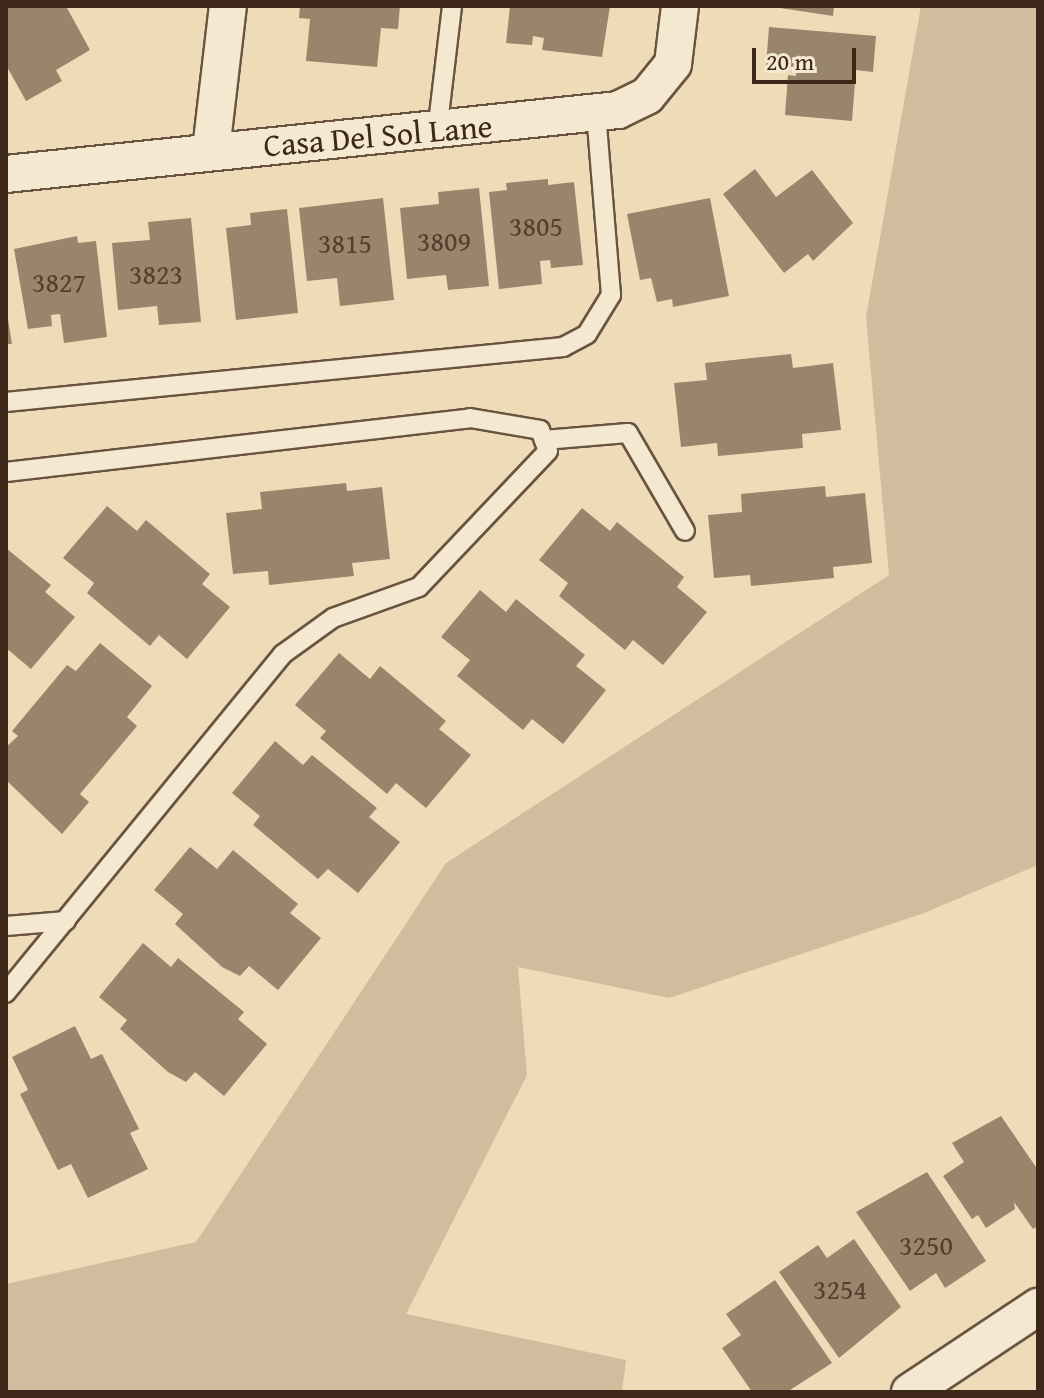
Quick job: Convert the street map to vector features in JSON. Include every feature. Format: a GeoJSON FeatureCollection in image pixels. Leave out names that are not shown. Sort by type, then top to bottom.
{"type":"FeatureCollection","features":[{"type":"Feature","properties":{"kind":"street"},"geometry":{"type":"LineString","coordinates":[[211,150],[228,6]]}},
{"type":"Feature","properties":{"kind":"street","name":"Casa Del Sol Lane"},"geometry":{"type":"LineString","coordinates":[[6,174],[211,150],[437,132],[596,113],[647,96],[673,64],[680,6]]}},
{"type":"Feature","properties":{"kind":"street"},"geometry":{"type":"LineString","coordinates":[[910,1392],[1038,1307]]}},
{"type":"Feature","properties":{"kind":"lane"},"geometry":{"type":"LineString","coordinates":[[437,132],[452,6]]}},
{"type":"Feature","properties":{"kind":"lane"},"geometry":{"type":"LineString","coordinates":[[6,402],[563,347],[587,334],[611,295],[596,113]]}},
{"type":"Feature","properties":{"kind":"lane"},"geometry":{"type":"LineString","coordinates":[[6,472],[470,418],[540,430],[548,451],[419,587],[333,618],[283,654],[6,993]]}},
{"type":"Feature","properties":{"kind":"lane"},"geometry":{"type":"LineString","coordinates":[[544,440],[628,433],[685,531]]}},
{"type":"Feature","properties":{"kind":"lane"},"geometry":{"type":"LineString","coordinates":[[6,926],[66,921]]}},
{"type":"Feature","properties":{"kind":"shaded area"},"geometry":{"type":"Polygon","coordinates":[[[921,6],[1038,6],[1038,865],[924,913],[669,998],[518,967],[527,1075],[406,1314],[626,1360],[622,1392],[6,1392],[6,1284],[196,1242],[446,863],[889,575],[866,317],[921,6]]]}},
{"type":"Feature","properties":{"kind":"building"},"geometry":{"type":"Polygon","coordinates":[[[6,6],[66,6],[90,50],[56,70],[62,81],[26,101],[6,65],[6,6]]]}},
{"type":"Feature","properties":{"kind":"building"},"geometry":{"type":"Polygon","coordinates":[[[300,6],[400,6],[398,29],[381,28],[377,67],[306,61],[310,19],[299,18],[300,6]]]}},
{"type":"Feature","properties":{"kind":"building"},"geometry":{"type":"Polygon","coordinates":[[[510,6],[610,6],[602,57],[542,50],[544,38],[533,36],[532,45],[506,43],[510,6]]]}},
{"type":"Feature","properties":{"kind":"building"},"geometry":{"type":"Polygon","coordinates":[[[767,6],[834,6],[833,16],[767,6]]]}},
{"type":"Feature","properties":{"kind":"building"},"geometry":{"type":"Polygon","coordinates":[[[769,27],[876,36],[873,72],[856,70],[852,121],[785,115],[788,75],[796,76],[797,67],[766,65],[769,27]]]}},
{"type":"Feature","properties":{"kind":"building"},"geometry":{"type":"Polygon","coordinates":[[[755,169],[776,197],[812,170],[853,223],[813,261],[808,254],[784,273],[723,194],[755,169]]]}},
{"type":"Feature","properties":{"kind":"building"},"geometry":{"type":"Polygon","coordinates":[[[548,179],[548,185],[574,182],[583,265],[551,268],[550,260],[540,261],[542,284],[499,289],[489,192],[507,190],[506,183],[548,179]]]}},
{"type":"Feature","properties":{"kind":"building"},"geometry":{"type":"Polygon","coordinates":[[[479,188],[489,286],[448,290],[446,275],[407,279],[400,208],[439,204],[438,192],[479,188]]]}},
{"type":"Feature","properties":{"kind":"building"},"geometry":{"type":"Polygon","coordinates":[[[383,198],[394,300],[340,306],[337,278],[307,281],[299,208],[383,198]]]}},
{"type":"Feature","properties":{"kind":"building"},"geometry":{"type":"Polygon","coordinates":[[[710,198],[729,296],[673,307],[672,299],[657,302],[651,278],[640,280],[627,214],[710,198]]]}},
{"type":"Feature","properties":{"kind":"building"},"geometry":{"type":"Polygon","coordinates":[[[287,209],[298,313],[236,320],[226,228],[251,225],[250,213],[287,209]]]}},
{"type":"Feature","properties":{"kind":"building"},"geometry":{"type":"Polygon","coordinates":[[[191,218],[201,322],[159,325],[157,306],[118,310],[112,243],[150,240],[148,222],[191,218]]]}},
{"type":"Feature","properties":{"kind":"building"},"geometry":{"type":"Polygon","coordinates":[[[77,236],[78,243],[96,241],[107,337],[64,343],[60,314],[51,315],[52,326],[28,329],[14,249],[77,236]]]}},
{"type":"Feature","properties":{"kind":"building"},"geometry":{"type":"Polygon","coordinates":[[[6,307],[12,344],[6,344],[6,307]]]}},
{"type":"Feature","properties":{"kind":"building"},"geometry":{"type":"Polygon","coordinates":[[[791,354],[793,368],[833,363],[841,430],[802,434],[803,448],[718,456],[717,443],[681,447],[674,383],[707,380],[705,363],[791,354]]]}},
{"type":"Feature","properties":{"kind":"building"},"geometry":{"type":"Polygon","coordinates":[[[346,483],[347,491],[382,487],[390,559],[352,563],[354,576],[269,585],[268,571],[233,574],[226,513],[262,509],[260,492],[346,483]]]}},
{"type":"Feature","properties":{"kind":"building"},"geometry":{"type":"Polygon","coordinates":[[[825,486],[826,497],[865,493],[872,563],[833,567],[834,578],[751,586],[750,575],[714,578],[708,515],[742,512],[741,494],[825,486]]]}},
{"type":"Feature","properties":{"kind":"building"},"geometry":{"type":"Polygon","coordinates":[[[107,506],[137,531],[146,520],[210,574],[202,584],[230,607],[187,659],[159,635],[150,646],[87,593],[94,583],[63,558],[107,506]]]}},
{"type":"Feature","properties":{"kind":"building"},"geometry":{"type":"Polygon","coordinates":[[[582,508],[610,531],[617,522],[684,577],[677,587],[707,612],[663,665],[633,640],[625,650],[559,596],[568,583],[539,560],[582,508]]]}},
{"type":"Feature","properties":{"kind":"building"},"geometry":{"type":"Polygon","coordinates":[[[6,548],[51,585],[45,592],[75,617],[31,669],[6,648],[6,548]]]}},
{"type":"Feature","properties":{"kind":"building"},"geometry":{"type":"Polygon","coordinates":[[[480,590],[506,612],[516,599],[585,655],[576,666],[606,690],[563,744],[532,719],[523,730],[457,676],[470,660],[441,637],[480,590]]]}},
{"type":"Feature","properties":{"kind":"building"},"geometry":{"type":"Polygon","coordinates":[[[100,643],[152,686],[127,717],[137,726],[80,794],[89,802],[62,834],[6,780],[6,747],[18,736],[12,731],[67,665],[76,671],[100,643]]]}},
{"type":"Feature","properties":{"kind":"building"},"geometry":{"type":"Polygon","coordinates":[[[339,653],[370,679],[380,666],[446,721],[439,729],[471,755],[426,808],[396,783],[387,794],[320,738],[326,731],[295,705],[339,653]]]}},
{"type":"Feature","properties":{"kind":"building"},"geometry":{"type":"Polygon","coordinates":[[[275,741],[303,765],[312,755],[377,808],[369,817],[400,842],[358,893],[328,869],[318,879],[253,825],[260,816],[232,793],[275,741]]]}},
{"type":"Feature","properties":{"kind":"building"},"geometry":{"type":"Polygon","coordinates":[[[190,847],[217,869],[233,850],[298,904],[290,913],[321,938],[278,990],[249,966],[240,976],[222,967],[175,924],[183,914],[154,890],[190,847]]]}},
{"type":"Feature","properties":{"kind":"building"},"geometry":{"type":"Polygon","coordinates":[[[143,943],[171,967],[178,958],[244,1012],[238,1019],[267,1044],[224,1096],[195,1072],[186,1082],[168,1072],[120,1029],[127,1020],[99,997],[143,943]]]}},
{"type":"Feature","properties":{"kind":"building"},"geometry":{"type":"Polygon","coordinates":[[[75,1026],[91,1059],[102,1054],[139,1129],[130,1133],[148,1169],[88,1198],[71,1164],[58,1170],[20,1094],[28,1090],[12,1057],[75,1026]]]}},
{"type":"Feature","properties":{"kind":"building"},"geometry":{"type":"Polygon","coordinates":[[[1001,1116],[1038,1170],[1038,1226],[1033,1229],[1014,1202],[1015,1209],[986,1228],[978,1215],[972,1219],[943,1176],[964,1162],[952,1143],[1001,1116]]]}},
{"type":"Feature","properties":{"kind":"building"},"geometry":{"type":"Polygon","coordinates":[[[927,1172],[986,1261],[945,1288],[936,1273],[910,1291],[856,1212],[927,1172]]]}},
{"type":"Feature","properties":{"kind":"building"},"geometry":{"type":"Polygon","coordinates":[[[854,1239],[901,1307],[839,1358],[779,1272],[818,1245],[827,1258],[854,1239]]]}},
{"type":"Feature","properties":{"kind":"building"},"geometry":{"type":"Polygon","coordinates":[[[775,1280],[832,1363],[787,1392],[752,1392],[722,1348],[741,1335],[726,1314],[775,1280]]]}}]}
